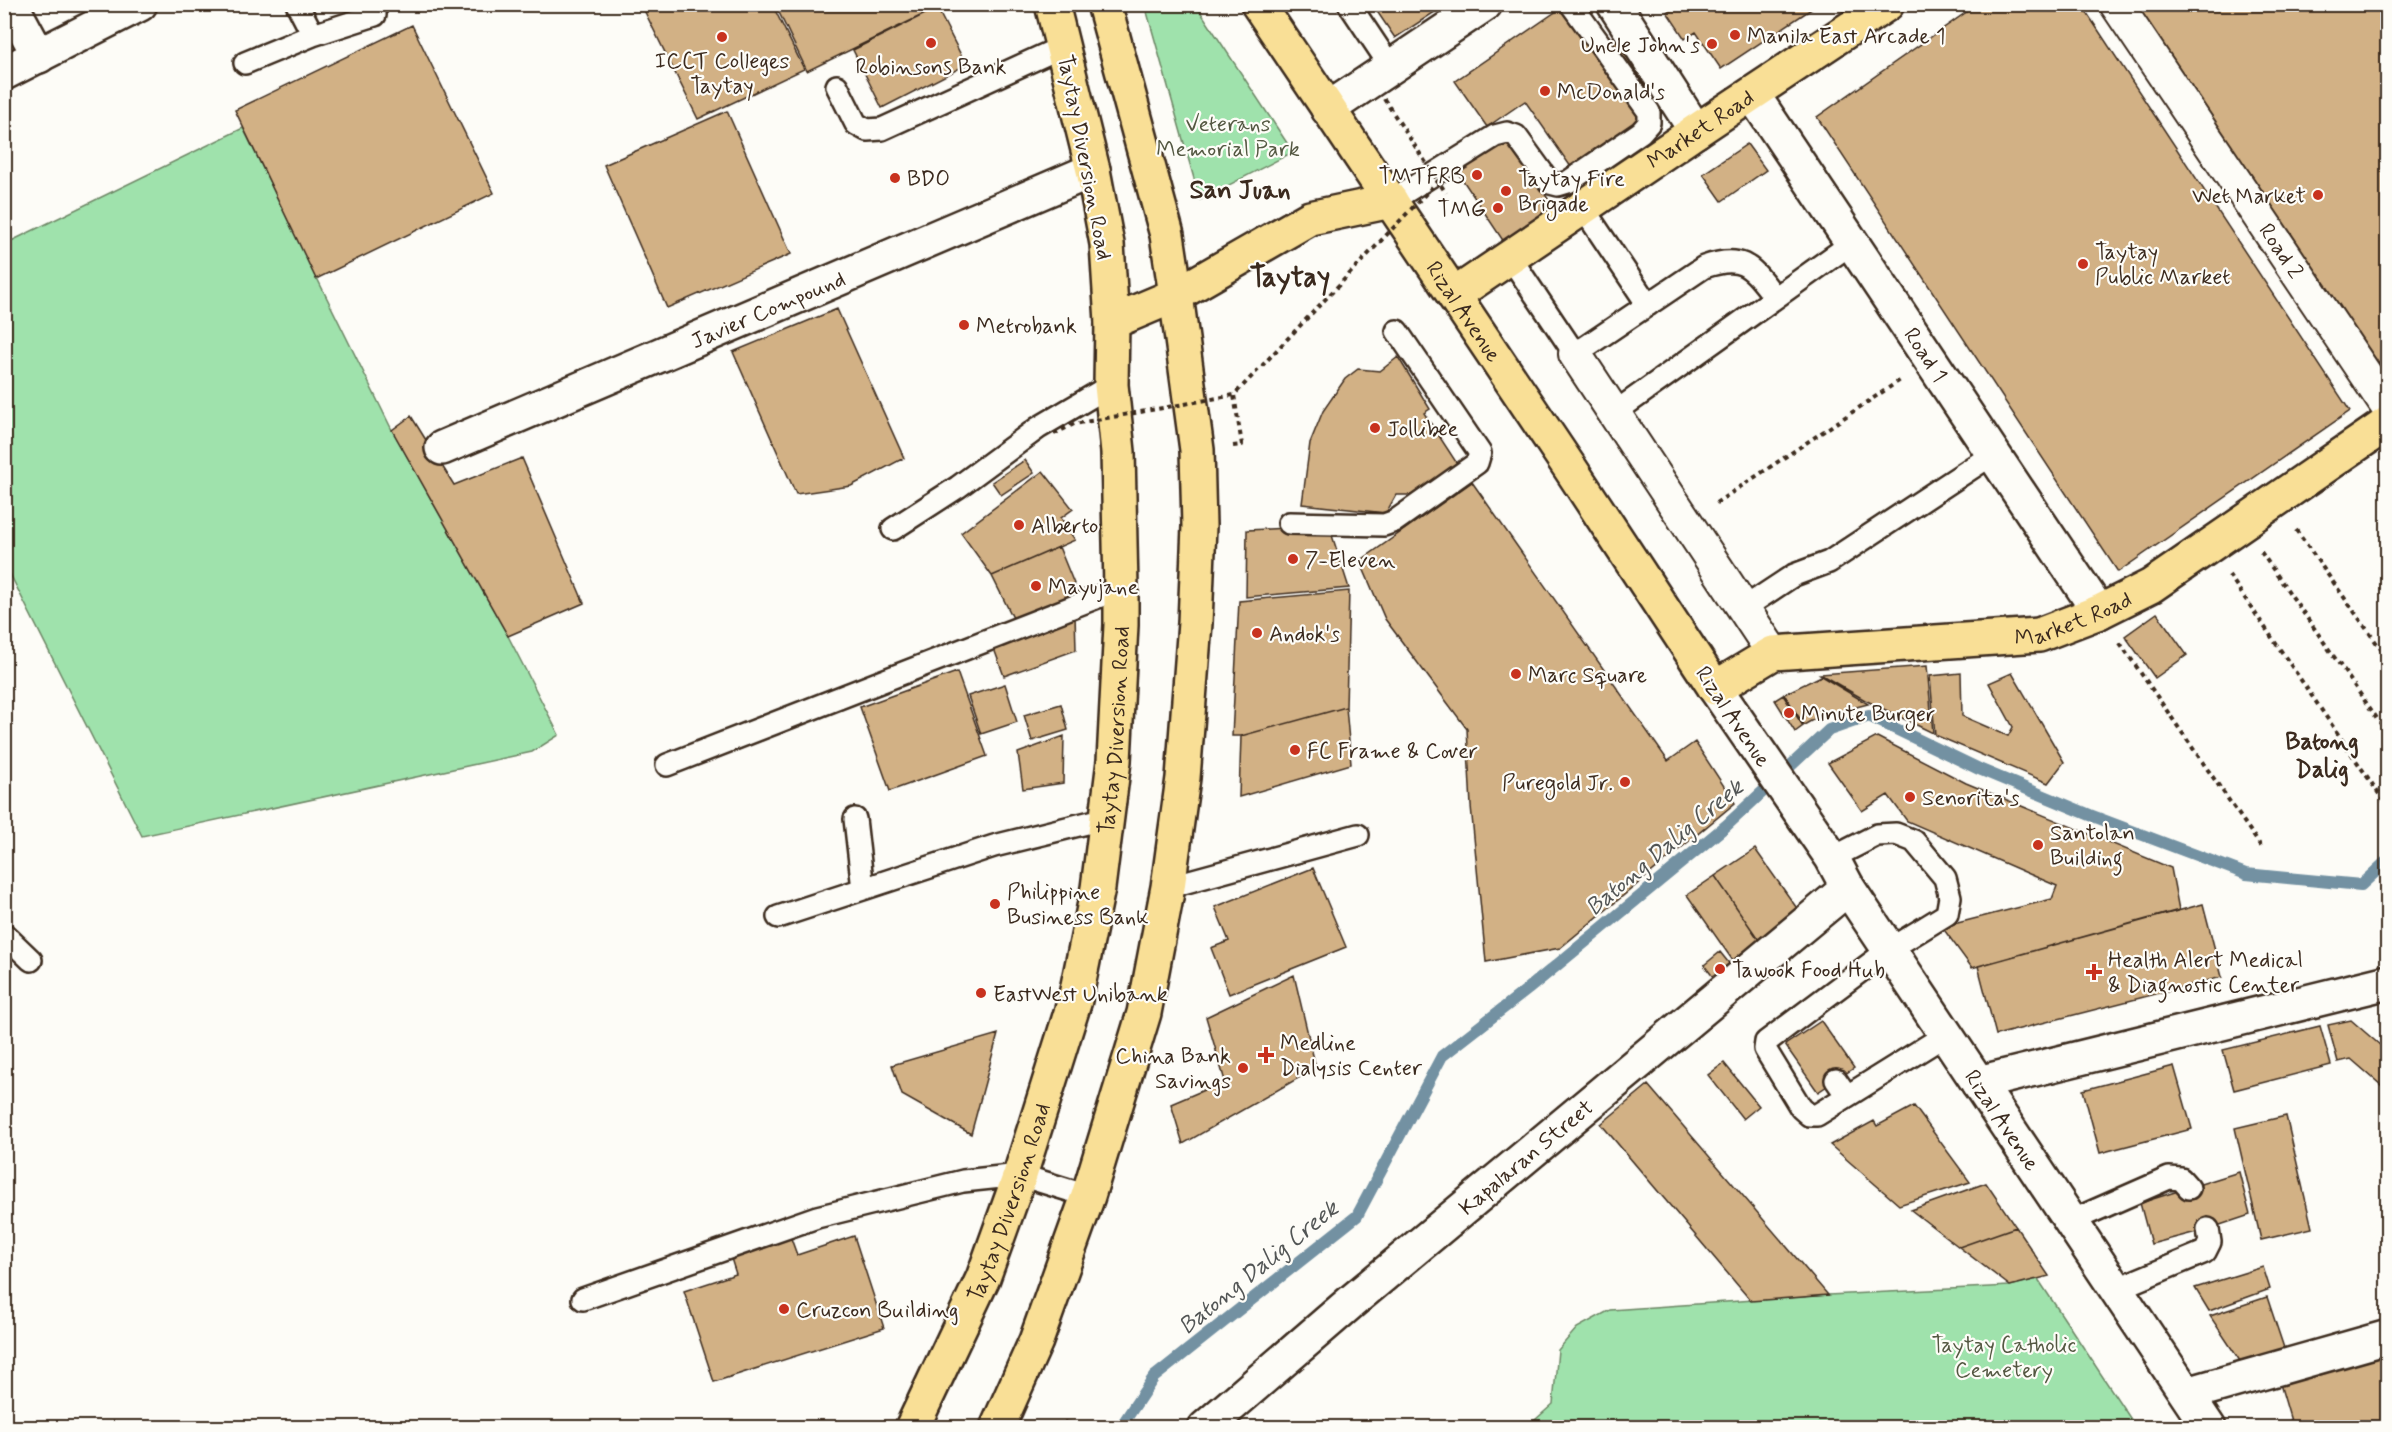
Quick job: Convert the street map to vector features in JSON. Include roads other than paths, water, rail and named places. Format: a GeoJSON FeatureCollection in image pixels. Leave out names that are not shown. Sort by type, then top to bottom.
{"type":"FeatureCollection","features":[{"type":"Feature","properties":{"kind":"main road","name":"Taytay Diversion Road"},"geometry":{"type":"LineString","coordinates":[[912,1428],[983,1278],[1020,1175],[1075,1000],[1098,888],[1114,761],[1121,588],[1118,452],[1111,385],[1112,322],[1107,244],[1093,170],[1052,4]]}},
{"type":"Feature","properties":{"kind":"main road"},"geometry":{"type":"LineString","coordinates":[[997,1428],[1036,1341],[1088,1197],[1144,1013],[1168,887],[1184,766],[1196,623],[1199,526],[1197,450],[1176,295],[1167,235],[1104,4]]}},
{"type":"Feature","properties":{"kind":"main road","name":"Rizal Avenue"},"geometry":{"type":"LineString","coordinates":[[1258,4],[1715,688]]}},
{"type":"Feature","properties":{"kind":"main road","name":"Market Road"},"geometry":{"type":"LineString","coordinates":[[1454,295],[1696,130],[1887,4]]}},
{"type":"Feature","properties":{"kind":"main road"},"geometry":{"type":"LineString","coordinates":[[1112,322],[1176,295],[1310,218],[1391,201]]}},
{"type":"Feature","properties":{"kind":"main road","name":"Market Road"},"geometry":{"type":"LineString","coordinates":[[1715,688],[1773,653],[2039,635],[2099,612],[2151,586],[2388,423]]}},
{"type":"Feature","properties":{"kind":"street"},"geometry":{"type":"LineString","coordinates":[[11,4],[39,56]]}},
{"type":"Feature","properties":{"kind":"street"},"geometry":{"type":"LineString","coordinates":[[1328,109],[1485,4]]}},
{"type":"Feature","properties":{"kind":"street"},"geometry":{"type":"LineString","coordinates":[[1614,4],[1696,130]]}},
{"type":"Feature","properties":{"kind":"street","name":"Road 2"},"geometry":{"type":"LineString","coordinates":[[2116,4],[2388,408]]}},
{"type":"Feature","properties":{"kind":"street"},"geometry":{"type":"LineString","coordinates":[[4,73],[136,5]]}},
{"type":"Feature","properties":{"kind":"street","name":"Road 1"},"geometry":{"type":"LineString","coordinates":[[1753,94],[2099,612]]}},
{"type":"Feature","properties":{"kind":"street","name":"Javier Compound"},"geometry":{"type":"LineString","coordinates":[[442,448],[1093,170]]}},
{"type":"Feature","properties":{"kind":"street"},"geometry":{"type":"LineString","coordinates":[[1575,354],[1773,653]]}},
{"type":"Feature","properties":{"kind":"street","name":"Rizal Avenue"},"geometry":{"type":"LineString","coordinates":[[1715,688],[1832,858],[1848,888],[2209,1428]]}},
{"type":"Feature","properties":{"kind":"street","name":"Kapalaran Street"},"geometry":{"type":"LineString","coordinates":[[1204,1428],[1848,888]]}},
{"type":"Feature","properties":{"kind":"street"},"geometry":{"type":"LineString","coordinates":[[1978,1083],[2388,982]]}},
{"type":"Feature","properties":{"kind":"street"},"geometry":{"type":"LineString","coordinates":[[2187,1394],[2388,1337]]}},
{"type":"Feature","properties":{"kind":"lane"},"geometry":{"type":"LineString","coordinates":[[297,4],[313,35]]}},
{"type":"Feature","properties":{"kind":"lane"},"geometry":{"type":"LineString","coordinates":[[1350,4],[1392,67]]}},
{"type":"Feature","properties":{"kind":"lane"},"geometry":{"type":"LineString","coordinates":[[1391,201],[1495,136],[1507,133],[1516,136],[1550,183],[1558,185],[1568,182],[1641,132],[1649,123],[1649,112],[1571,4]]}},
{"type":"Feature","properties":{"kind":"lane"},"geometry":{"type":"LineString","coordinates":[[245,63],[313,35],[375,15]]}},
{"type":"Feature","properties":{"kind":"lane"},"geometry":{"type":"LineString","coordinates":[[837,86],[856,124],[867,130],[882,129],[1064,46]]}},
{"type":"Feature","properties":{"kind":"lane"},"geometry":{"type":"LineString","coordinates":[[1583,208],[1648,305]]}},
{"type":"Feature","properties":{"kind":"lane"},"geometry":{"type":"LineString","coordinates":[[1614,413],[1852,243]]}},
{"type":"Feature","properties":{"kind":"lane"},"geometry":{"type":"LineString","coordinates":[[1510,257],[1575,354],[1704,267],[1723,261],[1744,264],[1755,273],[1775,297]]}},
{"type":"Feature","properties":{"kind":"lane"},"geometry":{"type":"LineString","coordinates":[[1289,523],[1384,525],[1404,515],[1477,463],[1480,453],[1397,331]]}},
{"type":"Feature","properties":{"kind":"lane"},"geometry":{"type":"LineString","coordinates":[[893,528],[958,487],[1038,428],[1111,385]]}},
{"type":"Feature","properties":{"kind":"lane"},"geometry":{"type":"LineString","coordinates":[[1744,608],[1794,575],[1828,562],[1993,454]]}},
{"type":"Feature","properties":{"kind":"lane"},"geometry":{"type":"LineString","coordinates":[[667,765],[1121,588]]}},
{"type":"Feature","properties":{"kind":"lane"},"geometry":{"type":"LineString","coordinates":[[778,917],[994,846],[1107,818]]}},
{"type":"Feature","properties":{"kind":"lane"},"geometry":{"type":"LineString","coordinates":[[855,819],[863,889]]}},
{"type":"Feature","properties":{"kind":"lane"},"geometry":{"type":"LineString","coordinates":[[1832,858],[1876,835],[1896,834],[1914,842],[1945,878],[1950,897],[1947,914],[1890,949],[1797,1028],[1766,1042],[1765,1049],[1801,1108],[1809,1115],[1817,1115],[1842,1088],[1947,1034]]}},
{"type":"Feature","properties":{"kind":"lane"},"geometry":{"type":"LineString","coordinates":[[1168,887],[1358,835]]}},
{"type":"Feature","properties":{"kind":"lane"},"geometry":{"type":"LineString","coordinates":[[4,934],[32,960]]}},
{"type":"Feature","properties":{"kind":"lane"},"geometry":{"type":"LineString","coordinates":[[584,1299],[818,1217],[963,1181],[1020,1175],[1088,1197]]}},
{"type":"Feature","properties":{"kind":"lane"},"geometry":{"type":"LineString","coordinates":[[2071,1221],[2169,1178],[2181,1179],[2189,1188]]}},
{"type":"Feature","properties":{"kind":"lane"},"geometry":{"type":"LineString","coordinates":[[2116,1289],[2205,1252],[2210,1242],[2208,1229]]}},
{"type":"Feature","properties":{"kind":"waterway","name":"Batong Dalig Creek"},"geometry":{"type":"LineString","coordinates":[[1120,1428],[1154,1377],[1357,1216],[1442,1056],[1528,989],[1727,825],[1829,730],[1869,716],[1979,769],[2090,815],[2246,874],[2361,885],[2388,860]]}},
{"type":"Feature","properties":{"kind":"place","name":"Manila East Arcade 1"},"geometry":{"type":"Point","coordinates":[1735,35]}},
{"type":"Feature","properties":{"kind":"place","name":"ICCT Colleges Taytay"},"geometry":{"type":"Point","coordinates":[722,37]}},
{"type":"Feature","properties":{"kind":"place","name":"Robinsons Bank"},"geometry":{"type":"Point","coordinates":[931,43]}},
{"type":"Feature","properties":{"kind":"place","name":"Uncle John's"},"geometry":{"type":"Point","coordinates":[1712,44]}},
{"type":"Feature","properties":{"kind":"place","name":"McDonald's"},"geometry":{"type":"Point","coordinates":[1545,91]}},
{"type":"Feature","properties":{"kind":"place","name":"TMTFRB"},"geometry":{"type":"Point","coordinates":[1477,175]}},
{"type":"Feature","properties":{"kind":"place","name":"BDO"},"geometry":{"type":"Point","coordinates":[895,178]}},
{"type":"Feature","properties":{"kind":"place","name":"Taytay Fire Brigade"},"geometry":{"type":"Point","coordinates":[1506,191]}},
{"type":"Feature","properties":{"kind":"place","name":"Wet Market"},"geometry":{"type":"Point","coordinates":[2318,195]}},
{"type":"Feature","properties":{"kind":"place","name":"TMG"},"geometry":{"type":"Point","coordinates":[1498,208]}},
{"type":"Feature","properties":{"kind":"place","name":"Taytay Public Market"},"geometry":{"type":"Point","coordinates":[2083,264]}},
{"type":"Feature","properties":{"kind":"place","name":"Metrobank"},"geometry":{"type":"Point","coordinates":[964,325]}},
{"type":"Feature","properties":{"kind":"place","name":"Jollibee"},"geometry":{"type":"Point","coordinates":[1375,428]}},
{"type":"Feature","properties":{"kind":"place","name":"Alberto"},"geometry":{"type":"Point","coordinates":[1019,525]}},
{"type":"Feature","properties":{"kind":"place","name":"7-Eleven"},"geometry":{"type":"Point","coordinates":[1293,559]}},
{"type":"Feature","properties":{"kind":"place","name":"Mayujane"},"geometry":{"type":"Point","coordinates":[1036,586]}},
{"type":"Feature","properties":{"kind":"place","name":"Andok's"},"geometry":{"type":"Point","coordinates":[1257,633]}},
{"type":"Feature","properties":{"kind":"place","name":"Marc Square"},"geometry":{"type":"Point","coordinates":[1516,674]}},
{"type":"Feature","properties":{"kind":"place","name":"Minute Burger"},"geometry":{"type":"Point","coordinates":[1789,713]}},
{"type":"Feature","properties":{"kind":"place","name":"FC Frame & Cover"},"geometry":{"type":"Point","coordinates":[1295,750]}},
{"type":"Feature","properties":{"kind":"place","name":"Puregold Jr."},"geometry":{"type":"Point","coordinates":[1625,782]}},
{"type":"Feature","properties":{"kind":"place","name":"Senorita's"},"geometry":{"type":"Point","coordinates":[1910,797]}},
{"type":"Feature","properties":{"kind":"place","name":"Santolan Building"},"geometry":{"type":"Point","coordinates":[2038,845]}},
{"type":"Feature","properties":{"kind":"place","name":"Philippine Business Bank"},"geometry":{"type":"Point","coordinates":[995,904]}},
{"type":"Feature","properties":{"kind":"place","name":"Tawook Food Hub"},"geometry":{"type":"Point","coordinates":[1720,969]}},
{"type":"Feature","properties":{"kind":"place","name":"Health Alert Medical & Diagnostic Center"},"geometry":{"type":"Point","coordinates":[2094,972]}},
{"type":"Feature","properties":{"kind":"place","name":"EastWest Unibank"},"geometry":{"type":"Point","coordinates":[981,993]}},
{"type":"Feature","properties":{"kind":"place","name":"Medline Dialysis Center"},"geometry":{"type":"Point","coordinates":[1266,1055]}},
{"type":"Feature","properties":{"kind":"place","name":"China Bank Savings"},"geometry":{"type":"Point","coordinates":[1243,1068]}},
{"type":"Feature","properties":{"kind":"place","name":"Cruzcon Building"},"geometry":{"type":"Point","coordinates":[784,1309]}},
{"type":"Feature","properties":{"kind":"district","name":"San Juan"},"geometry":{"type":"Point","coordinates":[1240,189]}},
{"type":"Feature","properties":{"kind":"district","name":"Taytay"},"geometry":{"type":"Point","coordinates":[1290,276]}},
{"type":"Feature","properties":{"kind":"district","name":"Batong Dalig"},"geometry":{"type":"Point","coordinates":[2322,755]}},
{"type":"Feature","properties":{"kind":"park label","name":"Veterans Memorial Park"},"geometry":{"type":"Point","coordinates":[1228,136]}},
{"type":"Feature","properties":{"kind":"park label","name":"Taytay Catholic Cemetery"},"geometry":{"type":"Point","coordinates":[2004,1356]}}]}
